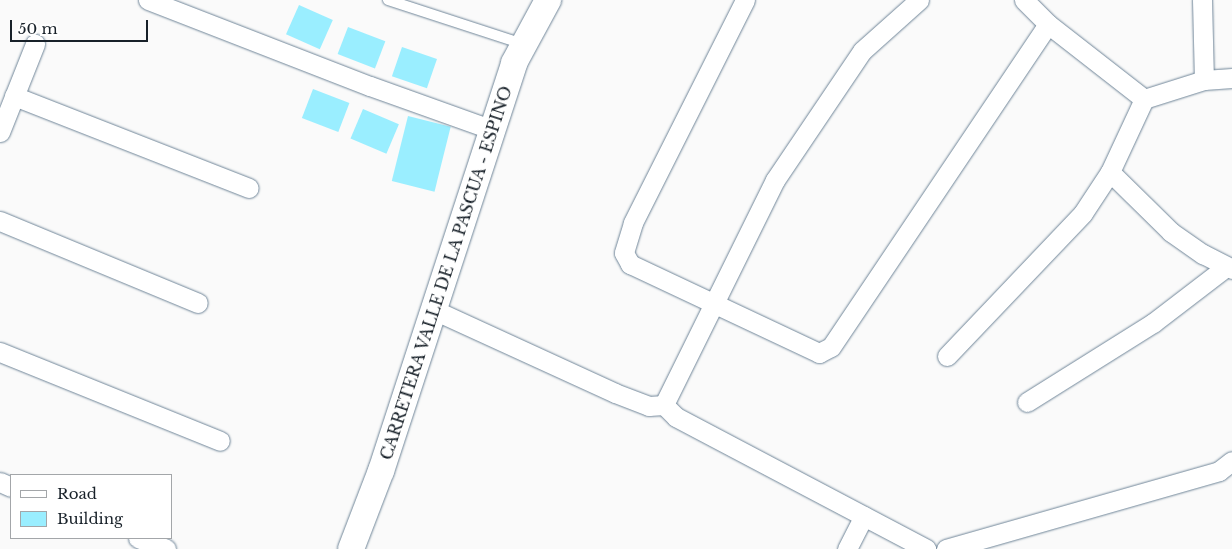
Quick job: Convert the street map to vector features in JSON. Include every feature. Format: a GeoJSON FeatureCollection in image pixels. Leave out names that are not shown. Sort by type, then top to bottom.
{"type":"FeatureCollection","features":[{"type":"Feature","properties":{"kind":"main road","name":"CARRETERA VALLE DE LA PASCUA - ESPINO"},"geometry":{"type":"LineString","coordinates":[[351,549],[434,310],[514,63],[548,0]]}},
{"type":"Feature","properties":{"kind":"street"},"geometry":{"type":"LineString","coordinates":[[148,0],[370,86],[493,130]]}},
{"type":"Feature","properties":{"kind":"street"},"geometry":{"type":"LineString","coordinates":[[745,0],[633,223],[624,247],[630,264],[815,352],[828,350],[1048,24]]}},
{"type":"Feature","properties":{"kind":"street"},"geometry":{"type":"LineString","coordinates":[[664,406],[711,303],[775,180],[836,85],[862,51],[919,0]]}},
{"type":"Feature","properties":{"kind":"street"},"geometry":{"type":"LineString","coordinates":[[1024,0],[1048,24],[1144,99]]}},
{"type":"Feature","properties":{"kind":"street"},"geometry":{"type":"LineString","coordinates":[[1202,0],[1204,80]]}},
{"type":"Feature","properties":{"kind":"street"},"geometry":{"type":"LineString","coordinates":[[0,132],[35,44]]}},
{"type":"Feature","properties":{"kind":"street"},"geometry":{"type":"LineString","coordinates":[[946,356],[1082,212],[1110,172],[1144,99],[1204,80],[1232,78]]}},
{"type":"Feature","properties":{"kind":"street"},"geometry":{"type":"LineString","coordinates":[[14,96],[249,188]]}},
{"type":"Feature","properties":{"kind":"street"},"geometry":{"type":"LineString","coordinates":[[1027,402],[1153,323],[1229,268],[1171,232],[1110,172]]}},
{"type":"Feature","properties":{"kind":"street"},"geometry":{"type":"LineString","coordinates":[[0,221],[198,303]]}},
{"type":"Feature","properties":{"kind":"street"},"geometry":{"type":"LineString","coordinates":[[434,310],[615,393],[649,406],[664,406],[676,417],[926,549]]}},
{"type":"Feature","properties":{"kind":"street"},"geometry":{"type":"LineString","coordinates":[[0,352],[220,441]]}},
{"type":"Feature","properties":{"kind":"street"},"geometry":{"type":"LineString","coordinates":[[946,549],[1219,471],[1232,460]]}},
{"type":"Feature","properties":{"kind":"street"},"geometry":{"type":"LineString","coordinates":[[847,549],[864,516]]}},
{"type":"Feature","properties":{"kind":"street"},"geometry":{"type":"LineString","coordinates":[[141,539],[166,549]]}},
{"type":"Feature","properties":{"kind":"lane"},"geometry":{"type":"LineString","coordinates":[[388,0],[524,44]]}},
{"type":"Feature","properties":{"kind":"building"},"geometry":{"type":"Polygon","coordinates":[[[299,5],[333,20],[320,49],[286,34],[299,5]]]}},
{"type":"Feature","properties":{"kind":"building"},"geometry":{"type":"Polygon","coordinates":[[[348,27],[385,41],[375,68],[338,54],[348,27]]]}},
{"type":"Feature","properties":{"kind":"building"},"geometry":{"type":"Polygon","coordinates":[[[402,47],[437,59],[427,88],[392,76],[402,47]]]}},
{"type":"Feature","properties":{"kind":"building"},"geometry":{"type":"Polygon","coordinates":[[[313,89],[349,103],[338,132],[302,118],[313,89]]]}},
{"type":"Feature","properties":{"kind":"building"},"geometry":{"type":"Polygon","coordinates":[[[363,109],[399,124],[386,154],[350,138],[363,109]]]}},
{"type":"Feature","properties":{"kind":"building"},"geometry":{"type":"Polygon","coordinates":[[[408,116],[451,127],[434,192],[392,181],[408,116]]]}}]}
